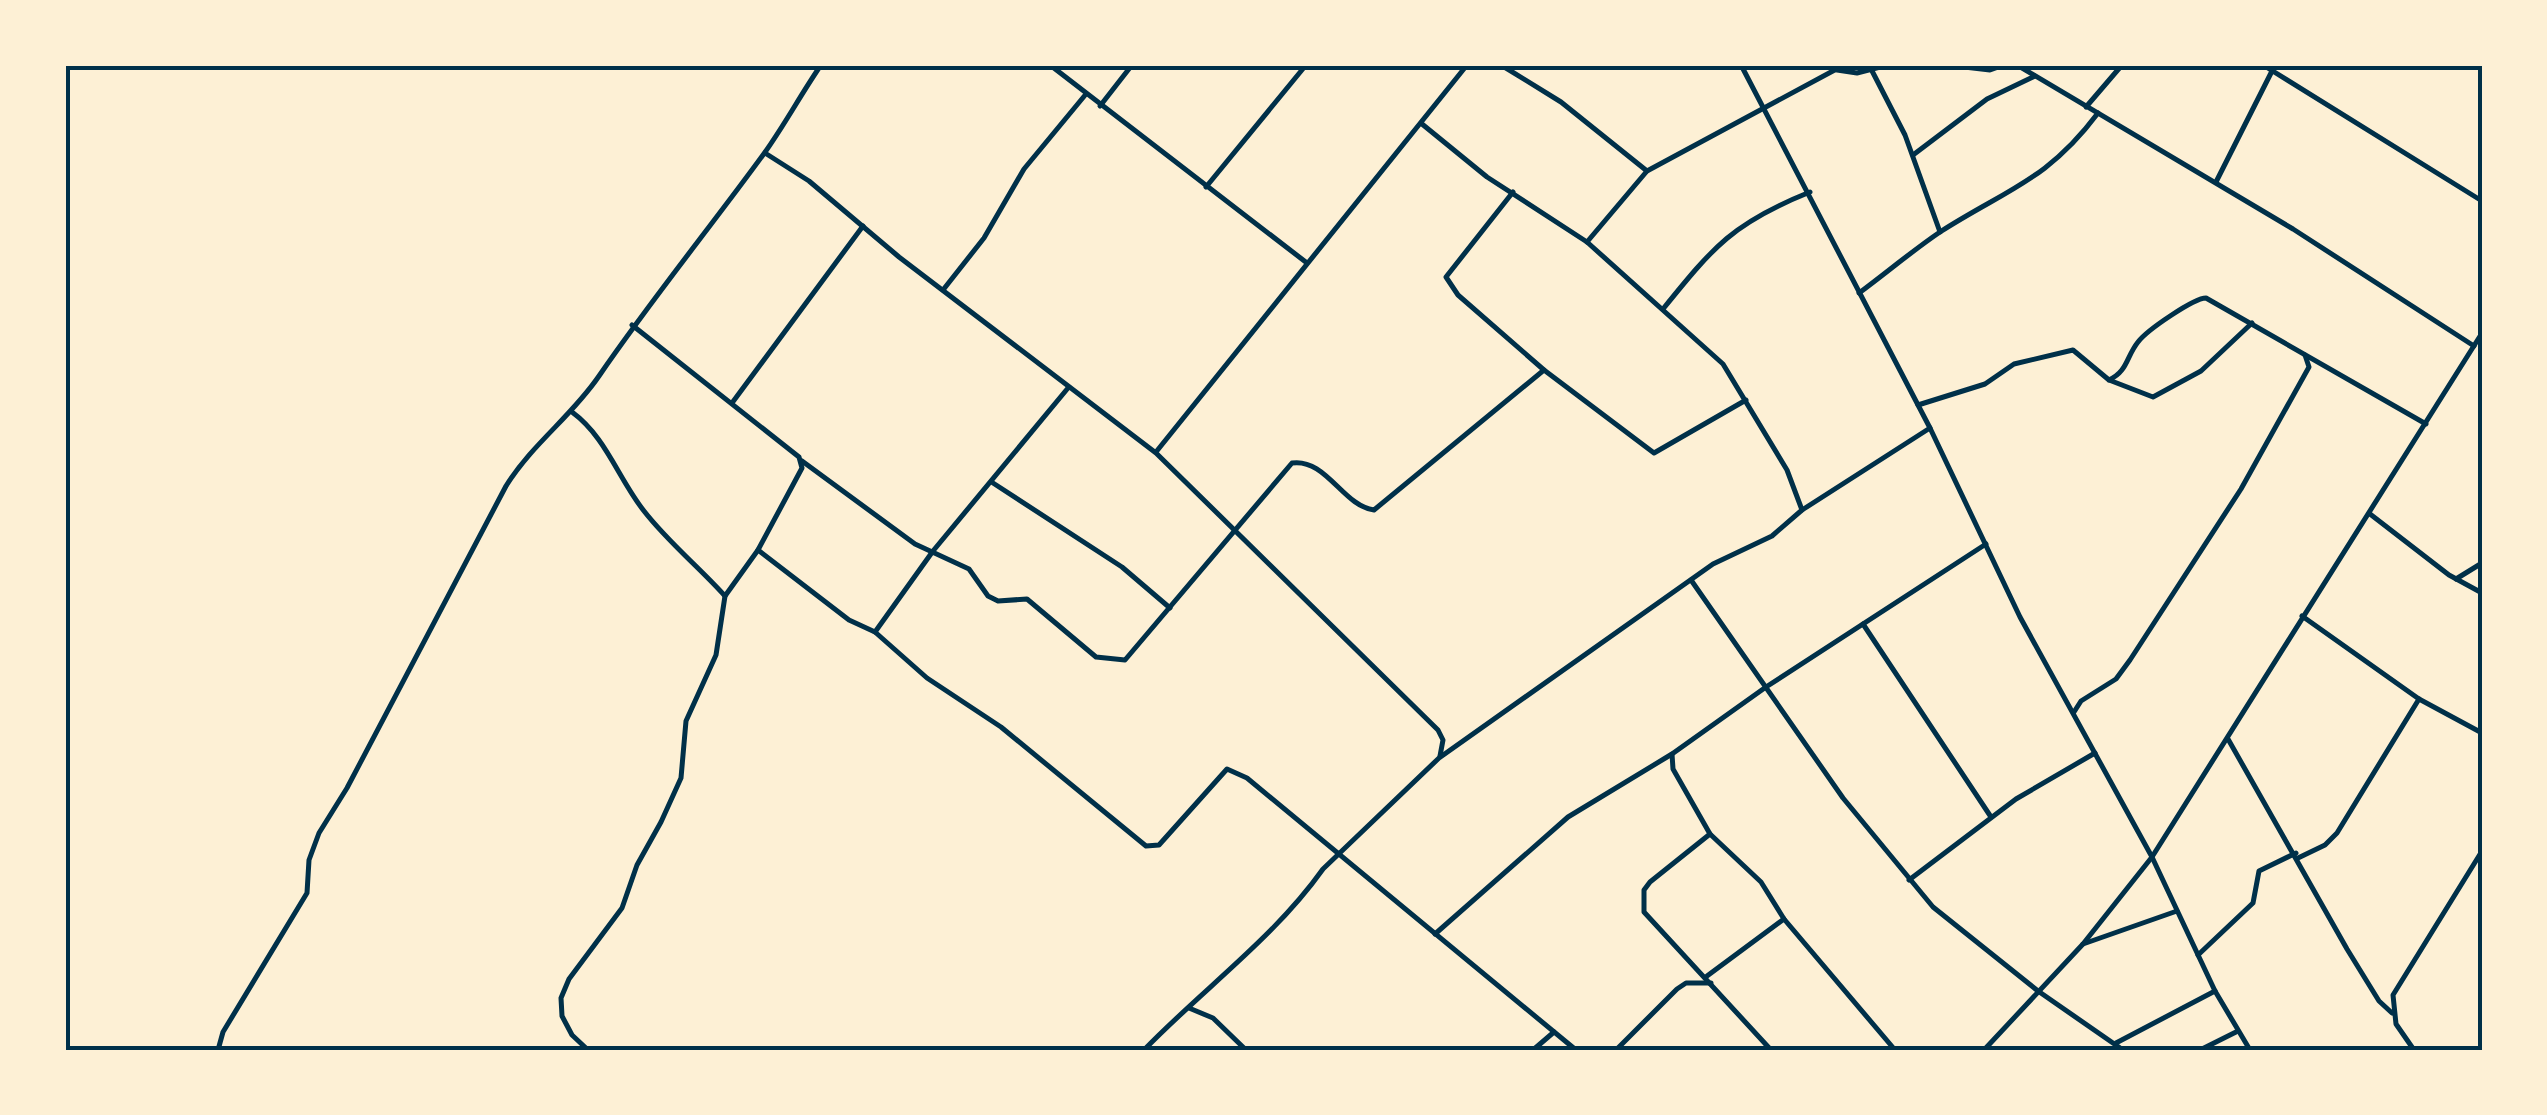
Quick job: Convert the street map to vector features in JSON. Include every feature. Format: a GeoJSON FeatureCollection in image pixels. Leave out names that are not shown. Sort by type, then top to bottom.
{"type":"FeatureCollection","features":[{"type":"Feature","properties":{"kind":"street"},"geometry":{"type":"LineString","coordinates":[[218,1050],[223,1032],[307,893],[309,860],[319,833],[348,788],[506,486],[529,450],[572,412],[632,326],[765,153],[822,65]]}},
{"type":"Feature","properties":{"kind":"street"},"geometry":{"type":"LineString","coordinates":[[1050,65],[1307,264]]}},
{"type":"Feature","properties":{"kind":"street"},"geometry":{"type":"LineString","coordinates":[[1100,106],[1132,65]]}},
{"type":"Feature","properties":{"kind":"street"},"geometry":{"type":"LineString","coordinates":[[1206,188],[1306,65]]}},
{"type":"Feature","properties":{"kind":"street"},"geometry":{"type":"LineString","coordinates":[[1156,452],[1467,65]]}},
{"type":"Feature","properties":{"kind":"street"},"geometry":{"type":"LineString","coordinates":[[1501,65],[1560,102],[1648,171]]}},
{"type":"Feature","properties":{"kind":"street"},"geometry":{"type":"LineString","coordinates":[[1741,65],[1930,428],[2020,618],[2152,857],[2214,991],[2250,1050]]}},
{"type":"Feature","properties":{"kind":"street"},"geometry":{"type":"LineString","coordinates":[[1587,242],[1648,171],[1844,65]]}},
{"type":"Feature","properties":{"kind":"street"},"geometry":{"type":"LineString","coordinates":[[1836,70],[1857,74],[1870,67],[1888,65]]}},
{"type":"Feature","properties":{"kind":"street"},"geometry":{"type":"LineString","coordinates":[[1947,65],[1990,70],[2004,65]]}},
{"type":"Feature","properties":{"kind":"street"},"geometry":{"type":"LineString","coordinates":[[2017,65],[2216,182],[2474,346]]}},
{"type":"Feature","properties":{"kind":"street"},"geometry":{"type":"LineString","coordinates":[[2086,107],[2122,65]]}},
{"type":"Feature","properties":{"kind":"street"},"geometry":{"type":"LineString","coordinates":[[2263,65],[2482,201]]}},
{"type":"Feature","properties":{"kind":"street"},"geometry":{"type":"LineString","coordinates":[[1870,67],[1913,155],[1940,232]]}},
{"type":"Feature","properties":{"kind":"street"},"geometry":{"type":"LineString","coordinates":[[2216,182],[2272,71]]}},
{"type":"Feature","properties":{"kind":"street"},"geometry":{"type":"LineString","coordinates":[[1913,155],[1988,99],[2036,76]]}},
{"type":"Feature","properties":{"kind":"street"},"geometry":{"type":"LineString","coordinates":[[943,290],[984,238],[1024,169],[1086,94]]}},
{"type":"Feature","properties":{"kind":"street"},"geometry":{"type":"LineString","coordinates":[[1859,293],[1940,232],[2036,177],[2070,151],[2098,113]]}},
{"type":"Feature","properties":{"kind":"street"},"geometry":{"type":"LineString","coordinates":[[1422,124],[1587,242],[1724,364],[1786,470],[1802,510]]}},
{"type":"Feature","properties":{"kind":"street"},"geometry":{"type":"LineString","coordinates":[[765,153],[810,181],[1068,388],[1156,452],[1438,730],[1443,740],[1440,758]]}},
{"type":"Feature","properties":{"kind":"street"},"geometry":{"type":"LineString","coordinates":[[1513,192],[1446,277],[1458,294],[1544,370],[1654,453],[1746,400]]}},
{"type":"Feature","properties":{"kind":"street"},"geometry":{"type":"LineString","coordinates":[[1663,309],[1727,234],[1762,211],[1810,192]]}},
{"type":"Feature","properties":{"kind":"street"},"geometry":{"type":"LineString","coordinates":[[732,403],[862,226]]}},
{"type":"Feature","properties":{"kind":"street"},"geometry":{"type":"LineString","coordinates":[[2109,380],[2123,372],[2141,337],[2198,298],[2210,299],[2426,424]]}},
{"type":"Feature","properties":{"kind":"street"},"geometry":{"type":"LineString","coordinates":[[1918,405],[1985,384],[2014,364],[2069,350],[2086,356],[2109,380],[2148,396],[2162,394],[2201,371],[2252,324]]}},
{"type":"Feature","properties":{"kind":"street"},"geometry":{"type":"LineString","coordinates":[[632,326],[802,462],[915,544],[969,569],[988,596],[998,601],[1031,602],[1096,657],[1125,660],[1232,530],[1296,461],[1314,466],[1364,508],[1380,508],[1544,370]]}},
{"type":"Feature","properties":{"kind":"street"},"geometry":{"type":"LineString","coordinates":[[1984,1050],[2083,944],[2152,857],[2482,333]]}},
{"type":"Feature","properties":{"kind":"street"},"geometry":{"type":"LineString","coordinates":[[2074,712],[2081,701],[2121,673],[2200,554],[2262,452],[2276,420],[2300,389],[2309,368],[2305,355]]}},
{"type":"Feature","properties":{"kind":"street"},"geometry":{"type":"LineString","coordinates":[[875,632],[933,552],[1068,388]]}},
{"type":"Feature","properties":{"kind":"street"},"geometry":{"type":"LineString","coordinates":[[572,412],[594,429],[623,484],[648,516],[725,596]]}},
{"type":"Feature","properties":{"kind":"street"},"geometry":{"type":"LineString","coordinates":[[1144,1050],[1260,944],[1310,890],[1323,868],[1440,758],[1691,580],[1753,542],[1772,536],[1802,510],[1930,428]]}},
{"type":"Feature","properties":{"kind":"street"},"geometry":{"type":"LineString","coordinates":[[588,1050],[572,1035],[562,1016],[561,998],[569,979],[622,908],[638,865],[681,778],[686,721],[712,668],[725,596],[758,550],[800,474],[802,462]]}},
{"type":"Feature","properties":{"kind":"street"},"geometry":{"type":"LineString","coordinates":[[993,483],[1122,567],[1170,608]]}},
{"type":"Feature","properties":{"kind":"street"},"geometry":{"type":"LineString","coordinates":[[2370,514],[2456,579],[2482,593]]}},
{"type":"Feature","properties":{"kind":"street"},"geometry":{"type":"LineString","coordinates":[[1434,935],[1568,817],[1672,754],[1766,687],[1986,544]]}},
{"type":"Feature","properties":{"kind":"street"},"geometry":{"type":"LineString","coordinates":[[758,550],[849,620],[875,632],[927,678],[1036,754],[1146,846],[1159,845],[1229,768],[1247,778],[1576,1050]]}},
{"type":"Feature","properties":{"kind":"street"},"geometry":{"type":"LineString","coordinates":[[2456,579],[2482,563]]}},
{"type":"Feature","properties":{"kind":"street"},"geometry":{"type":"LineString","coordinates":[[1691,580],[1843,798],[1933,908],[2038,991],[2123,1050]]}},
{"type":"Feature","properties":{"kind":"street"},"geometry":{"type":"LineString","coordinates":[[2302,616],[2420,700],[2482,733]]}},
{"type":"Feature","properties":{"kind":"street"},"geometry":{"type":"LineString","coordinates":[[1863,624],[1991,816]]}},
{"type":"Feature","properties":{"kind":"street"},"geometry":{"type":"LineString","coordinates":[[2198,956],[2254,902],[2259,871],[2324,846],[2337,833],[2420,700]]}},
{"type":"Feature","properties":{"kind":"street"},"geometry":{"type":"LineString","coordinates":[[2228,738],[2347,950],[2414,1050]]}},
{"type":"Feature","properties":{"kind":"street"},"geometry":{"type":"LineString","coordinates":[[1909,880],[1991,816],[2095,753]]}},
{"type":"Feature","properties":{"kind":"street"},"geometry":{"type":"LineString","coordinates":[[1672,754],[1673,769],[1710,834],[1761,882],[1784,919],[1895,1050]]}},
{"type":"Feature","properties":{"kind":"street"},"geometry":{"type":"LineString","coordinates":[[1710,834],[1663,870],[1643,896],[1649,921],[1707,976],[1771,1050]]}},
{"type":"Feature","properties":{"kind":"street"},"geometry":{"type":"LineString","coordinates":[[2392,1013],[2402,974],[2456,898],[2482,851]]}},
{"type":"Feature","properties":{"kind":"street"},"geometry":{"type":"LineString","coordinates":[[2083,944],[2177,910]]}},
{"type":"Feature","properties":{"kind":"street"},"geometry":{"type":"LineString","coordinates":[[1707,976],[1784,919]]}},
{"type":"Feature","properties":{"kind":"street"},"geometry":{"type":"LineString","coordinates":[[1686,984],[1694,964]]}},
{"type":"Feature","properties":{"kind":"street"},"geometry":{"type":"LineString","coordinates":[[1616,1050],[1663,1000],[1686,984],[1712,983]]}},
{"type":"Feature","properties":{"kind":"street"},"geometry":{"type":"LineString","coordinates":[[2114,1043],[2214,991]]}},
{"type":"Feature","properties":{"kind":"street"},"geometry":{"type":"LineString","coordinates":[[1188,1008],[1213,1018],[1246,1050]]}},
{"type":"Feature","properties":{"kind":"street"},"geometry":{"type":"LineString","coordinates":[[1533,1050],[1554,1032]]}},
{"type":"Feature","properties":{"kind":"street"},"geometry":{"type":"LineString","coordinates":[[2200,1050],[2236,1032]]}}]}
